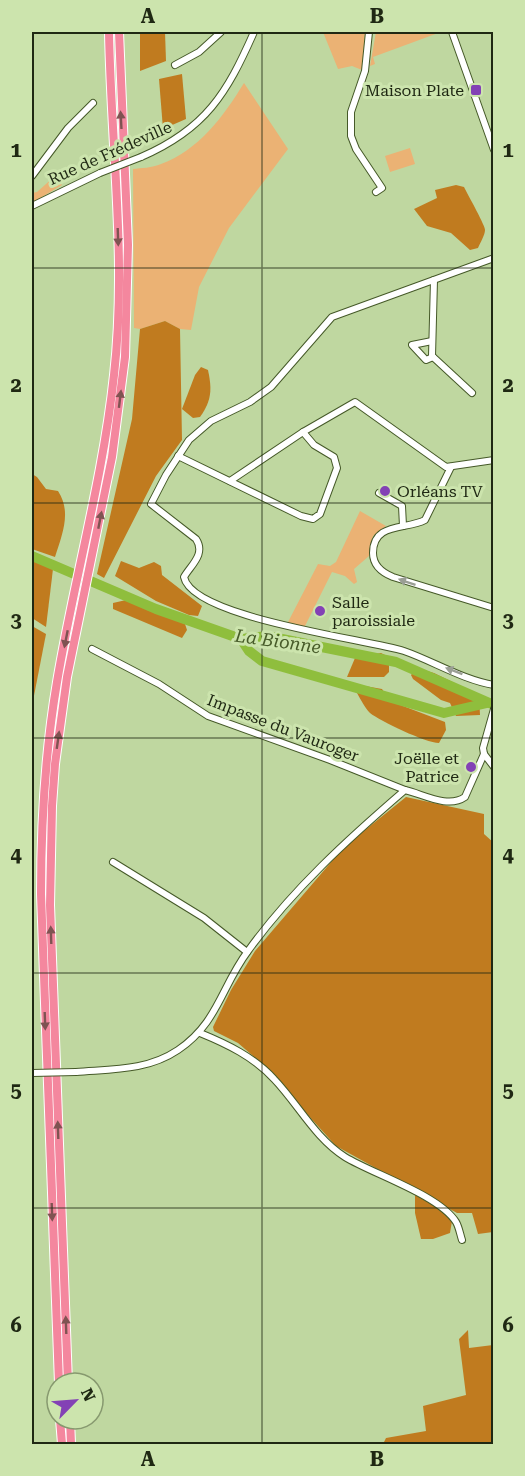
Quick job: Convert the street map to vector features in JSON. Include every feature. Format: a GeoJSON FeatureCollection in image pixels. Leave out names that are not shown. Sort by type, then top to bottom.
{"type":"FeatureCollection","features":[{"type":"Feature","properties":{"kind":"highway"},"geometry":{"type":"LineString","coordinates":[[107,456],[119,294],[109,32]]}},
{"type":"Feature","properties":{"kind":"highway"},"geometry":{"type":"LineString","coordinates":[[59,1371],[41,894],[41,833],[51,722],[85,569],[125,357],[128,289],[118,32]]}},
{"type":"Feature","properties":{"kind":"highway"},"geometry":{"type":"LineString","coordinates":[[69,1371],[50,854],[60,720],[82,583]]}},
{"type":"Feature","properties":{"kind":"street"},"geometry":{"type":"LineString","coordinates":[[175,65],[199,52],[221,32]]}},
{"type":"Feature","properties":{"kind":"street","name":"Rue de Frédeville"},"geometry":{"type":"LineString","coordinates":[[32,206],[100,173],[177,140],[215,106],[234,77],[254,32]]}},
{"type":"Feature","properties":{"kind":"street"},"geometry":{"type":"LineString","coordinates":[[369,32],[365,71],[351,112],[350,125],[356,149],[382,188],[376,192]]}},
{"type":"Feature","properties":{"kind":"street"},"geometry":{"type":"LineString","coordinates":[[452,32],[494,150]]}},
{"type":"Feature","properties":{"kind":"street"},"geometry":{"type":"LineString","coordinates":[[32,176],[69,128],[93,103]]}},
{"type":"Feature","properties":{"kind":"street"},"geometry":{"type":"LineString","coordinates":[[494,258],[332,317],[272,387],[257,398],[201,428],[178,456],[151,504],[196,539],[200,545],[199,555],[184,578],[189,587],[221,605],[273,623],[415,656],[494,685]]}},
{"type":"Feature","properties":{"kind":"street"},"geometry":{"type":"LineString","coordinates":[[434,280],[433,357],[472,393]]}},
{"type":"Feature","properties":{"kind":"street"},"geometry":{"type":"LineString","coordinates":[[432,341],[412,345],[426,360],[433,357]]}},
{"type":"Feature","properties":{"kind":"street"},"geometry":{"type":"LineString","coordinates":[[230,481],[303,432],[355,402],[446,467],[494,460]]}},
{"type":"Feature","properties":{"kind":"street"},"geometry":{"type":"LineString","coordinates":[[178,456],[308,519],[316,518],[320,514],[337,464],[334,457],[314,446],[303,432]]}},
{"type":"Feature","properties":{"kind":"street"},"geometry":{"type":"LineString","coordinates":[[451,467],[425,520],[389,528],[377,539],[373,554],[378,568],[393,578],[494,608]]}},
{"type":"Feature","properties":{"kind":"street"},"geometry":{"type":"LineString","coordinates":[[379,493],[402,506],[403,526]]}},
{"type":"Feature","properties":{"kind":"street","name":"Impasse du Vauroger"},"geometry":{"type":"LineString","coordinates":[[92,649],[159,684],[208,716],[405,790],[443,801],[461,800],[465,797],[484,754]]}},
{"type":"Feature","properties":{"kind":"street"},"geometry":{"type":"LineString","coordinates":[[493,710],[484,741],[484,754],[494,767]]}},
{"type":"Feature","properties":{"kind":"street"},"geometry":{"type":"LineString","coordinates":[[32,1073],[146,1066],[167,1057],[200,1033],[213,1016],[247,952],[341,844],[405,790]]}},
{"type":"Feature","properties":{"kind":"street"},"geometry":{"type":"LineString","coordinates":[[113,862],[204,918],[247,952]]}},
{"type":"Feature","properties":{"kind":"street"},"geometry":{"type":"LineString","coordinates":[[200,1033],[225,1043],[259,1065],[324,1139],[346,1157],[416,1192],[448,1213],[456,1222],[462,1240]]}},
{"type":"Feature","properties":{"kind":"shaded area"},"geometry":{"type":"Polygon","coordinates":[[[140,32],[165,32],[166,61],[140,71],[140,32]]]}},
{"type":"Feature","properties":{"kind":"shaded area"},"geometry":{"type":"Polygon","coordinates":[[[323,32],[365,32],[362,70],[352,66],[338,69],[323,32]]]}},
{"type":"Feature","properties":{"kind":"shaded area"},"geometry":{"type":"Polygon","coordinates":[[[376,32],[441,32],[373,57],[375,64],[370,66],[376,32]]]}},
{"type":"Feature","properties":{"kind":"shaded area"},"geometry":{"type":"Polygon","coordinates":[[[182,74],[186,119],[163,129],[159,79],[182,74]]]}},
{"type":"Feature","properties":{"kind":"shaded area"},"geometry":{"type":"Polygon","coordinates":[[[244,83],[288,149],[229,228],[199,287],[191,330],[180,329],[165,321],[140,329],[134,328],[133,169],[158,165],[187,150],[219,120],[244,83]]]}},
{"type":"Feature","properties":{"kind":"shaded area"},"geometry":{"type":"Polygon","coordinates":[[[410,148],[415,164],[390,172],[385,156],[410,148]]]}},
{"type":"Feature","properties":{"kind":"shaded area"},"geometry":{"type":"Polygon","coordinates":[[[55,176],[62,185],[32,203],[32,193],[37,192],[55,176]]]}},
{"type":"Feature","properties":{"kind":"shaded area"},"geometry":{"type":"Polygon","coordinates":[[[456,185],[464,187],[485,228],[478,248],[470,250],[451,233],[427,226],[414,209],[437,198],[435,190],[456,185]]]}},
{"type":"Feature","properties":{"kind":"shaded area"},"geometry":{"type":"Polygon","coordinates":[[[165,321],[180,329],[182,440],[156,476],[104,578],[97,574],[132,419],[140,329],[165,321]]]}},
{"type":"Feature","properties":{"kind":"shaded area"},"geometry":{"type":"Polygon","coordinates":[[[201,367],[208,370],[210,394],[200,417],[193,418],[182,409],[195,375],[201,367]]]}},
{"type":"Feature","properties":{"kind":"shaded area"},"geometry":{"type":"Polygon","coordinates":[[[32,474],[46,489],[58,491],[62,499],[64,524],[55,557],[32,549],[32,474]]]}},
{"type":"Feature","properties":{"kind":"shaded area"},"geometry":{"type":"Polygon","coordinates":[[[360,511],[386,526],[373,536],[369,556],[354,569],[357,582],[354,584],[345,576],[332,572],[304,628],[287,624],[318,564],[330,566],[336,562],[360,511]]]}},
{"type":"Feature","properties":{"kind":"shaded area"},"geometry":{"type":"Polygon","coordinates":[[[32,560],[53,569],[46,627],[32,618],[32,560]]]}},
{"type":"Feature","properties":{"kind":"shaded area"},"geometry":{"type":"Polygon","coordinates":[[[121,561],[139,568],[154,562],[161,566],[162,575],[202,606],[198,616],[189,615],[156,601],[115,576],[121,561]]]}},
{"type":"Feature","properties":{"kind":"shaded area"},"geometry":{"type":"Polygon","coordinates":[[[126,600],[185,624],[187,630],[182,638],[113,609],[113,603],[126,600]]]}},
{"type":"Feature","properties":{"kind":"shaded area"},"geometry":{"type":"Polygon","coordinates":[[[32,626],[46,634],[32,706],[32,626]]]}},
{"type":"Feature","properties":{"kind":"shaded area"},"geometry":{"type":"Polygon","coordinates":[[[381,653],[389,657],[389,672],[384,677],[347,677],[355,658],[381,653]]]}},
{"type":"Feature","properties":{"kind":"shaded area"},"geometry":{"type":"Polygon","coordinates":[[[417,668],[434,673],[479,695],[480,715],[456,716],[450,703],[441,700],[413,679],[411,675],[417,668]]]}},
{"type":"Feature","properties":{"kind":"shaded area"},"geometry":{"type":"Polygon","coordinates":[[[365,686],[382,689],[390,701],[445,722],[446,730],[439,743],[403,731],[370,713],[357,693],[365,686]]]}},
{"type":"Feature","properties":{"kind":"shaded area"},"geometry":{"type":"Polygon","coordinates":[[[406,797],[484,814],[484,834],[494,843],[493,1232],[478,1234],[472,1213],[457,1213],[336,1146],[259,1061],[238,1043],[214,1031],[213,1027],[231,990],[255,951],[344,847],[406,797]]]}},
{"type":"Feature","properties":{"kind":"shaded area"},"geometry":{"type":"Polygon","coordinates":[[[415,1195],[438,1208],[452,1221],[450,1233],[433,1239],[421,1239],[415,1213],[415,1195]]]}},
{"type":"Feature","properties":{"kind":"shaded area"},"geometry":{"type":"Polygon","coordinates":[[[468,1330],[469,1348],[493,1345],[493,1444],[383,1444],[386,1438],[426,1431],[423,1406],[466,1395],[459,1339],[468,1330]]]}},
{"type":"Feature","properties":{"kind":"waterway","name":"La Bionne"},"geometry":{"type":"LineString","coordinates":[[32,556],[156,609],[241,639],[267,636],[396,662],[494,705]]}},
{"type":"Feature","properties":{"kind":"waterway"},"geometry":{"type":"LineString","coordinates":[[241,639],[249,651],[262,661],[444,713],[487,703]]}},
{"type":"Feature","properties":{"kind":"place","name":"Maison Plate"},"geometry":{"type":"Point","coordinates":[476,90]}},
{"type":"Feature","properties":{"kind":"place","name":"Orléans TV"},"geometry":{"type":"Point","coordinates":[385,491]}},
{"type":"Feature","properties":{"kind":"place","name":"Salle paroissiale"},"geometry":{"type":"Point","coordinates":[320,611]}},
{"type":"Feature","properties":{"kind":"place","name":"Joëlle et Patrice"},"geometry":{"type":"Point","coordinates":[471,767]}}]}
